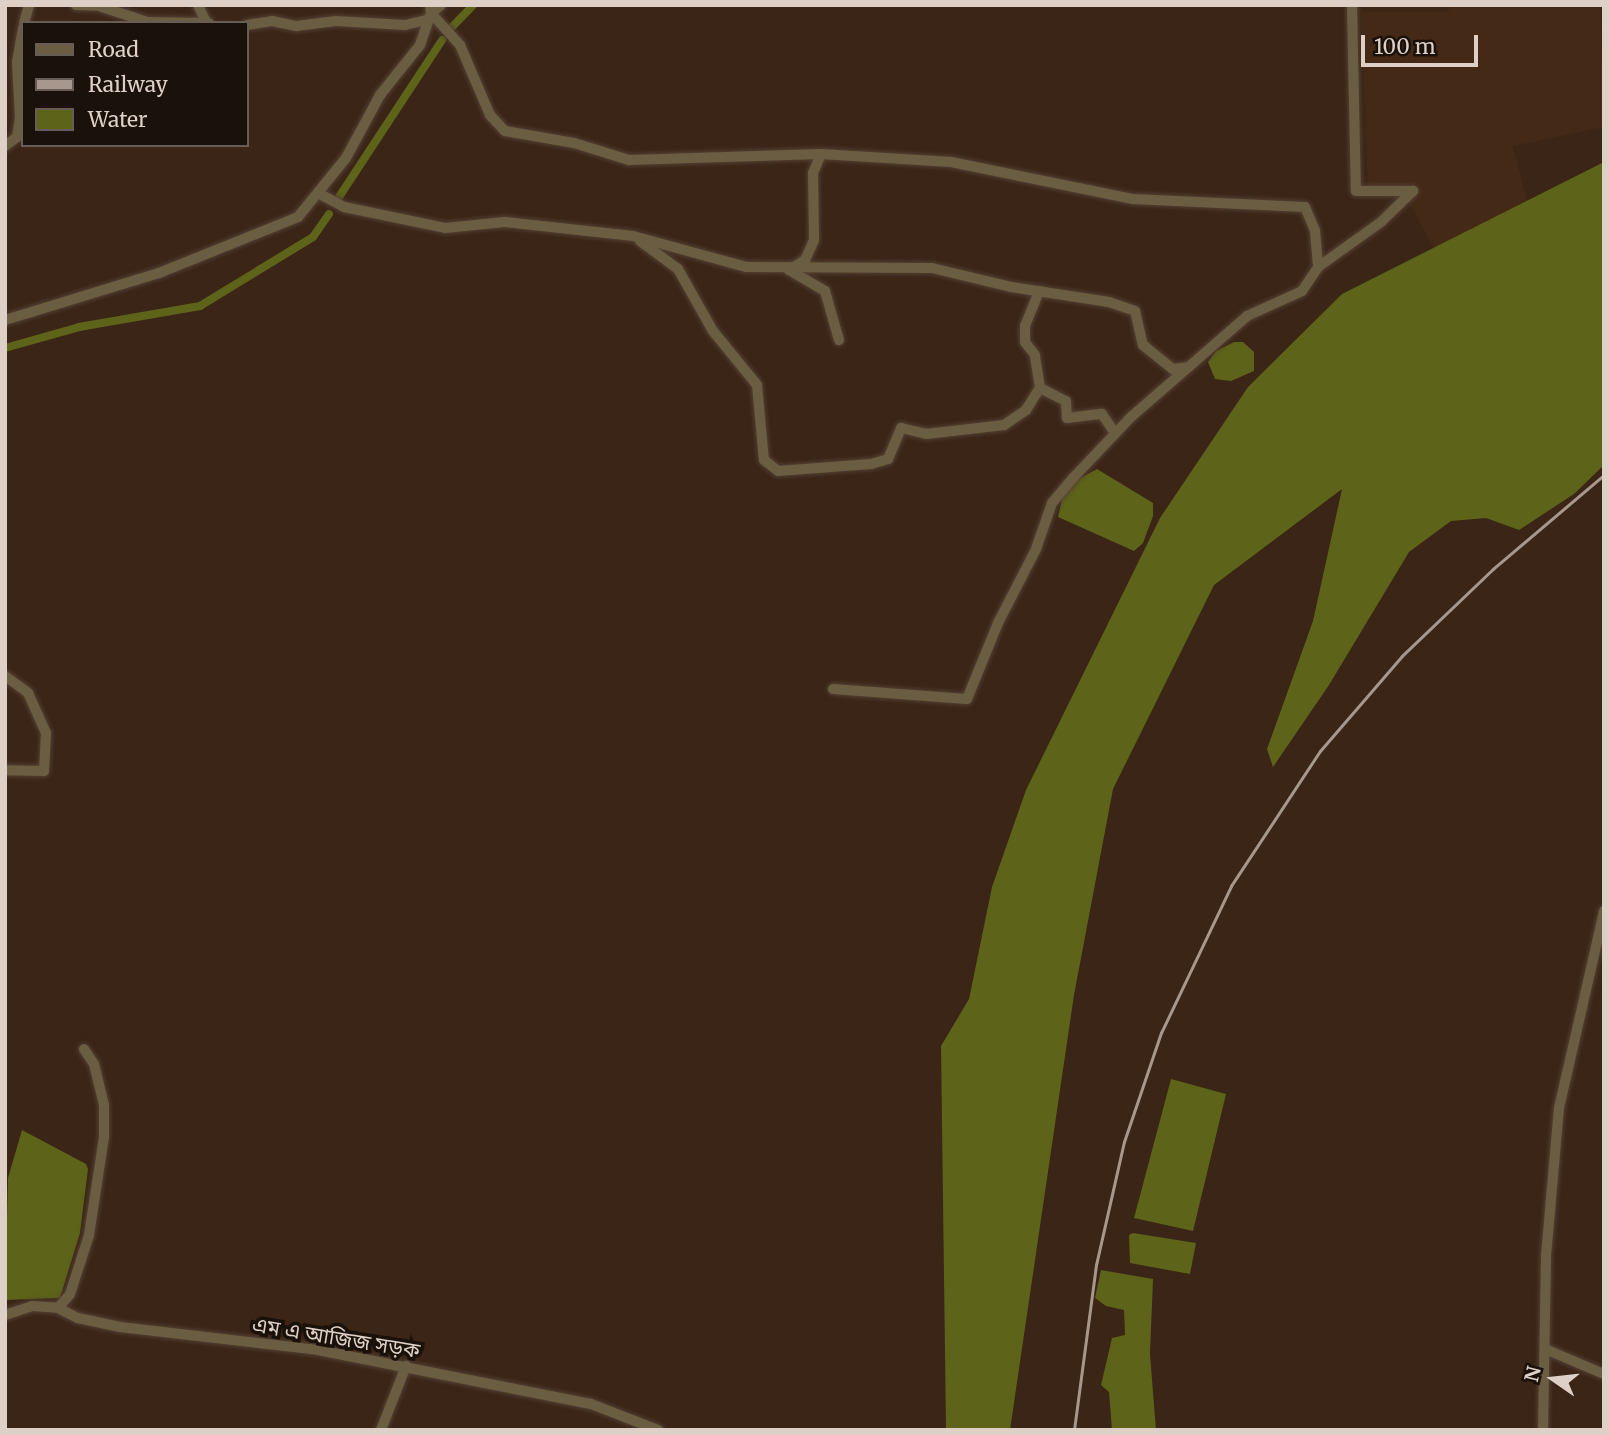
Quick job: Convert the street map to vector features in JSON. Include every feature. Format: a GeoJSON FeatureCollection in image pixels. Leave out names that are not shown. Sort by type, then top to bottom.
{"type":"FeatureCollection","features":[{"type":"Feature","properties":{"kind":"street"},"geometry":{"type":"LineString","coordinates":[[76,5],[106,8],[144,21]]}},
{"type":"Feature","properties":{"kind":"street"},"geometry":{"type":"LineString","coordinates":[[198,5],[207,21]]}},
{"type":"Feature","properties":{"kind":"street"},"geometry":{"type":"LineString","coordinates":[[834,689],[968,699],[998,623],[1036,549],[1052,503],[1115,433],[1247,316],[1302,291],[1318,267],[1381,222],[1413,191],[1356,191],[1352,5]]}},
{"type":"Feature","properties":{"kind":"street"},"geometry":{"type":"LineString","coordinates":[[433,11],[460,45],[490,115],[505,131],[574,143],[629,160],[821,154],[951,162],[1133,199],[1305,207],[1315,232],[1318,267]]}},
{"type":"Feature","properties":{"kind":"street"},"geometry":{"type":"LineString","coordinates":[[248,25],[272,21],[296,26],[337,21],[405,25],[433,11]]}},
{"type":"Feature","properties":{"kind":"street"},"geometry":{"type":"LineString","coordinates":[[5,320],[159,273],[298,218],[346,158],[380,95],[421,45],[433,11]]}},
{"type":"Feature","properties":{"kind":"street"},"geometry":{"type":"LineString","coordinates":[[5,146],[17,137],[20,118],[18,62],[21,42]]}},
{"type":"Feature","properties":{"kind":"street"},"geometry":{"type":"LineString","coordinates":[[789,270],[805,260],[814,240],[813,173],[821,154]]}},
{"type":"Feature","properties":{"kind":"street"},"geometry":{"type":"LineString","coordinates":[[318,193],[344,207],[445,228],[505,222],[633,236],[746,267],[789,270],[932,268],[1039,291],[1109,302],[1135,311],[1143,345],[1173,369],[1189,367]]}},
{"type":"Feature","properties":{"kind":"street"},"geometry":{"type":"LineString","coordinates":[[633,236],[677,269],[713,331],[757,385],[765,460],[778,471],[830,465],[853,468],[888,459],[901,428],[926,434],[1004,425],[1026,410],[1040,388],[1035,355],[1025,342],[1026,326],[1039,291]]}},
{"type":"Feature","properties":{"kind":"street"},"geometry":{"type":"LineString","coordinates":[[789,270],[824,291],[839,340]]}},
{"type":"Feature","properties":{"kind":"street"},"geometry":{"type":"LineString","coordinates":[[1040,388],[1066,401],[1067,418],[1102,414],[1115,433]]}},
{"type":"Feature","properties":{"kind":"street"},"geometry":{"type":"LineString","coordinates":[[5,676],[28,693],[46,733],[44,771],[17,767],[5,771]]}},
{"type":"Feature","properties":{"kind":"street"},"geometry":{"type":"LineString","coordinates":[[1543,1430],[1546,1256],[1559,1108],[1604,911]]}},
{"type":"Feature","properties":{"kind":"street"},"geometry":{"type":"LineString","coordinates":[[58,1308],[70,1294],[89,1235],[104,1137],[104,1105],[94,1064],[84,1049]]}},
{"type":"Feature","properties":{"kind":"street","name":"এম এ আজিজ সড়ক"},"geometry":{"type":"LineString","coordinates":[[5,1315],[32,1306],[58,1308],[78,1318],[120,1327],[318,1350],[591,1405],[658,1430]]}},
{"type":"Feature","properties":{"kind":"street"},"geometry":{"type":"LineString","coordinates":[[1545,1349],[1604,1374]]}},
{"type":"Feature","properties":{"kind":"street"},"geometry":{"type":"LineString","coordinates":[[381,1430],[406,1366]]}},
{"type":"Feature","properties":{"kind":"shaded area"},"geometry":{"type":"Polygon","coordinates":[[[1450,5],[1600,5],[1604,127],[1513,146],[1527,202],[1434,249],[1405,195],[1368,193],[1361,11],[1448,12],[1450,5]]]}},
{"type":"Feature","properties":{"kind":"water"},"geometry":{"type":"Polygon","coordinates":[[[1604,162],[1604,465],[1574,494],[1519,530],[1486,518],[1451,521],[1409,552],[1329,685],[1273,767],[1267,749],[1313,621],[1342,489],[1214,585],[1113,789],[1074,995],[1010,1430],[946,1430],[941,1046],[969,999],[992,887],[1026,790],[1160,518],[1248,387],[1342,294],[1604,162]]]}},
{"type":"Feature","properties":{"kind":"water"},"geometry":{"type":"Polygon","coordinates":[[[1234,342],[1243,342],[1254,352],[1254,371],[1231,381],[1215,379],[1208,362],[1216,351],[1234,342]]]}},
{"type":"Feature","properties":{"kind":"water"},"geometry":{"type":"Polygon","coordinates":[[[1097,469],[1153,503],[1153,516],[1143,543],[1134,551],[1058,517],[1063,495],[1075,481],[1097,469]]]}},
{"type":"Feature","properties":{"kind":"water"},"geometry":{"type":"Polygon","coordinates":[[[1171,1079],[1226,1094],[1193,1231],[1134,1218],[1171,1079]]]}},
{"type":"Feature","properties":{"kind":"water"},"geometry":{"type":"Polygon","coordinates":[[[22,1130],[86,1164],[88,1169],[80,1233],[60,1298],[5,1300],[8,1178],[22,1130]]]}},
{"type":"Feature","properties":{"kind":"water"},"geometry":{"type":"Polygon","coordinates":[[[1133,1233],[1196,1243],[1190,1274],[1130,1263],[1129,1235],[1133,1233]]]}},
{"type":"Feature","properties":{"kind":"water"},"geometry":{"type":"Polygon","coordinates":[[[1101,1270],[1153,1279],[1150,1354],[1156,1430],[1112,1430],[1109,1392],[1101,1385],[1112,1338],[1125,1335],[1124,1310],[1106,1306],[1095,1298],[1101,1270]]]}},
{"type":"Feature","properties":{"kind":"waterway"},"geometry":{"type":"LineString","coordinates":[[452,27],[473,5]]}},
{"type":"Feature","properties":{"kind":"waterway"},"geometry":{"type":"LineString","coordinates":[[339,197],[442,40]]}},
{"type":"Feature","properties":{"kind":"waterway"},"geometry":{"type":"LineString","coordinates":[[5,348],[79,327],[200,306],[313,237],[329,214]]}},
{"type":"Feature","properties":{"kind":"railway"},"geometry":{"type":"LineString","coordinates":[[1074,1430],[1096,1265],[1124,1142],[1161,1033],[1231,886],[1320,751],[1402,656],[1493,569],[1604,475]]}}]}
